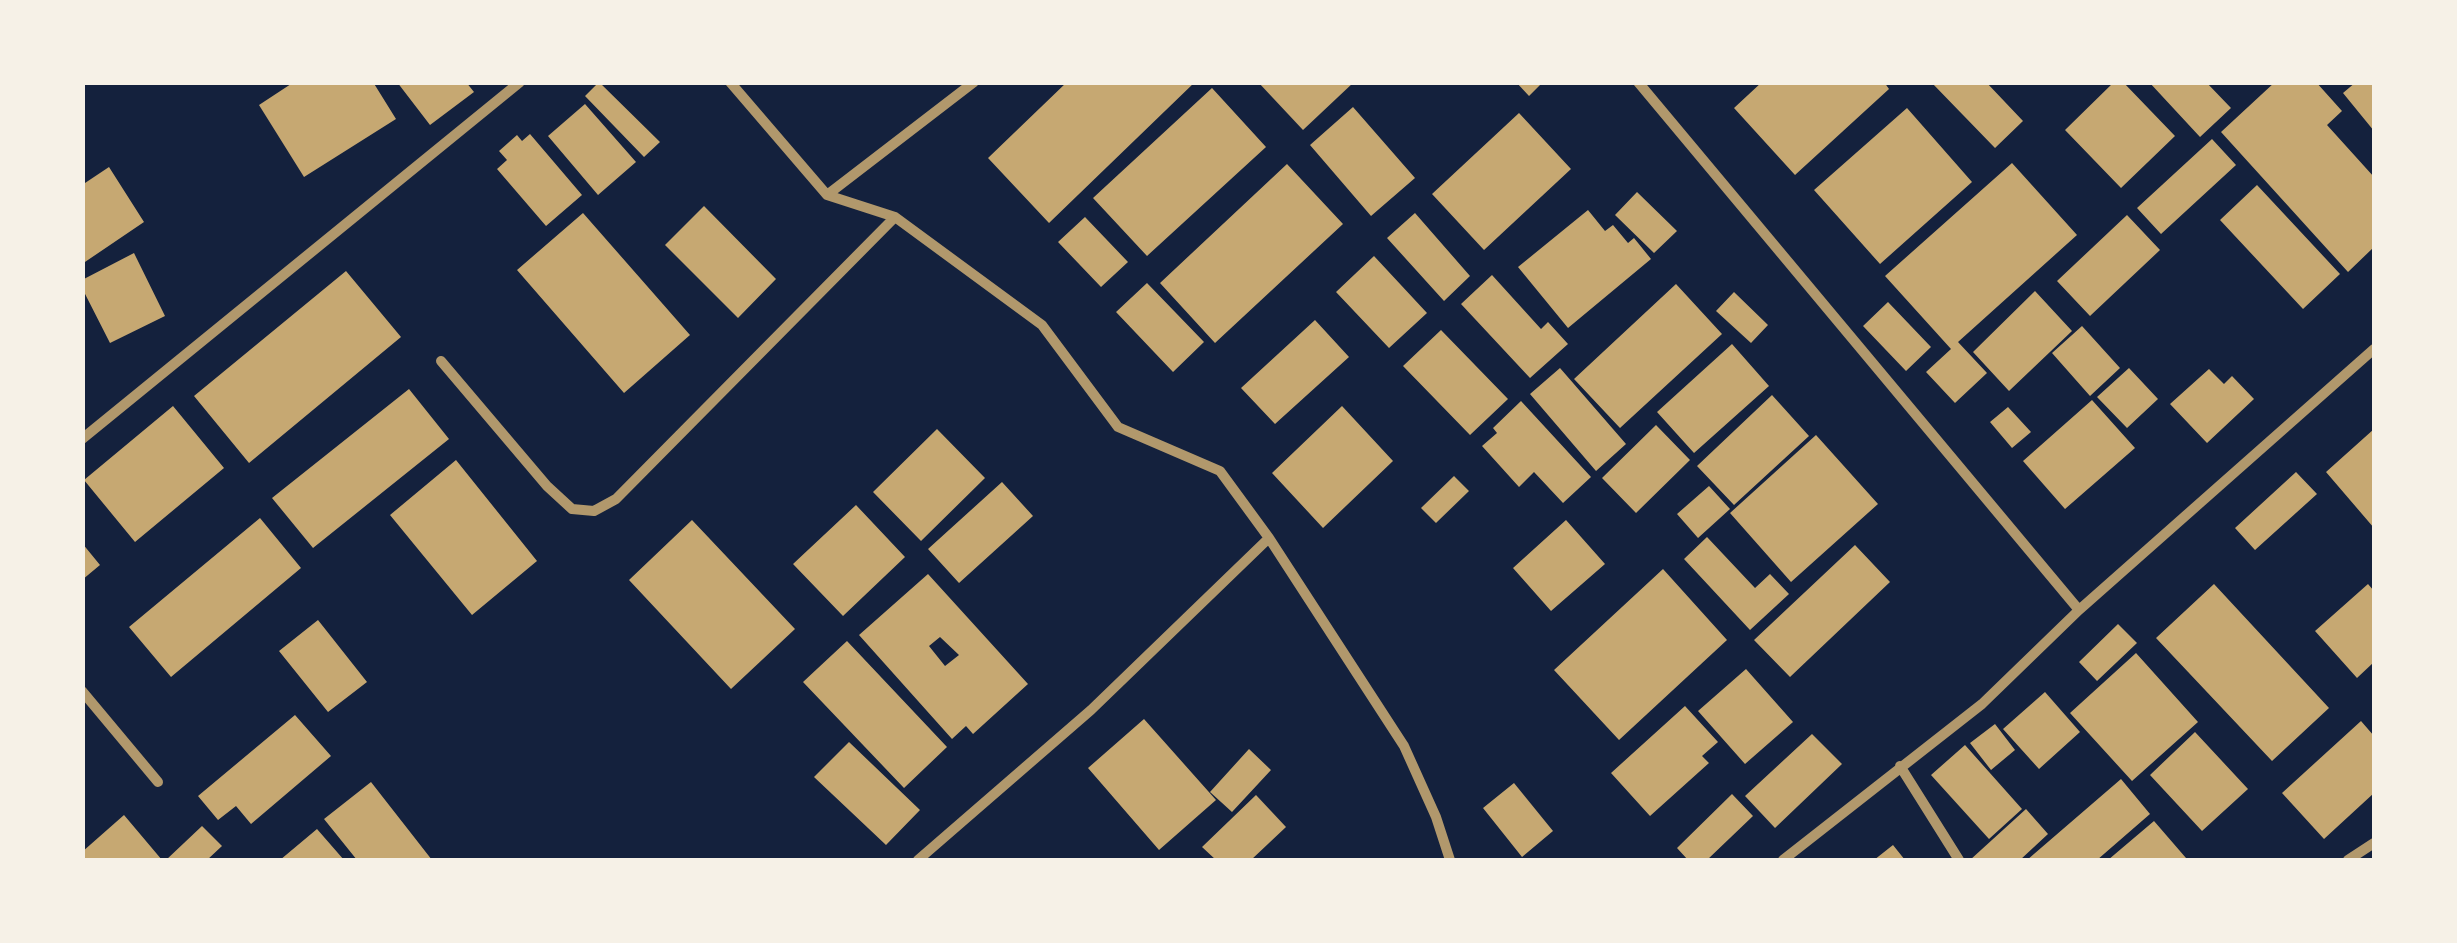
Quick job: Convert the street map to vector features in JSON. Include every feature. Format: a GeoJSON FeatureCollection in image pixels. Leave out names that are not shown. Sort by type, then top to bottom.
{"type":"FeatureCollection","features":[{"type":"Feature","properties":{"kind":"street"},"geometry":{"type":"LineString","coordinates":[[82,439],[520,82]]}},
{"type":"Feature","properties":{"kind":"street"},"geometry":{"type":"LineString","coordinates":[[730,82],[827,195],[894,218],[1042,325],[1118,428],[1220,471],[1270,538],[1404,746],[1436,817],[1450,860]]}},
{"type":"Feature","properties":{"kind":"street"},"geometry":{"type":"LineString","coordinates":[[827,195],[974,82]]}},
{"type":"Feature","properties":{"kind":"street"},"geometry":{"type":"LineString","coordinates":[[1638,82],[2079,610]]}},
{"type":"Feature","properties":{"kind":"street"},"geometry":{"type":"LineString","coordinates":[[441,361],[546,486],[572,509],[594,510],[616,499],[894,218]]}},
{"type":"Feature","properties":{"kind":"street"},"geometry":{"type":"LineString","coordinates":[[1783,860],[1982,704],[2079,610],[2374,349]]}},
{"type":"Feature","properties":{"kind":"street"},"geometry":{"type":"LineString","coordinates":[[918,860],[1091,710],[1270,538]]}},
{"type":"Feature","properties":{"kind":"street"},"geometry":{"type":"LineString","coordinates":[[82,691],[158,782]]}},
{"type":"Feature","properties":{"kind":"street"},"geometry":{"type":"LineString","coordinates":[[1900,766],[1959,860]]}},
{"type":"Feature","properties":{"kind":"street"},"geometry":{"type":"LineString","coordinates":[[2348,860],[2374,842]]}},
{"type":"Feature","properties":{"kind":"building"},"geometry":{"type":"Polygon","coordinates":[[[294,82],[373,82],[396,119],[304,177],[259,105],[294,82]]]}},
{"type":"Feature","properties":{"kind":"building"},"geometry":{"type":"Polygon","coordinates":[[[397,82],[466,82],[474,92],[430,125],[397,82]]]}},
{"type":"Feature","properties":{"kind":"building"},"geometry":{"type":"Polygon","coordinates":[[[599,82],[660,142],[644,157],[585,96],[599,82]]]}},
{"type":"Feature","properties":{"kind":"building"},"geometry":{"type":"Polygon","coordinates":[[[1067,82],[1195,82],[1049,223],[988,158],[1067,82]]]}},
{"type":"Feature","properties":{"kind":"building"},"geometry":{"type":"Polygon","coordinates":[[[1258,82],[1354,82],[1303,130],[1258,82]]]}},
{"type":"Feature","properties":{"kind":"building"},"geometry":{"type":"Polygon","coordinates":[[[1516,82],[1543,82],[1529,96],[1516,82]]]}},
{"type":"Feature","properties":{"kind":"building"},"geometry":{"type":"Polygon","coordinates":[[[1762,82],[1884,82],[1889,89],[1795,175],[1734,108],[1762,82]]]}},
{"type":"Feature","properties":{"kind":"building"},"geometry":{"type":"Polygon","coordinates":[[[1931,82],[1986,82],[2023,121],[1995,148],[1931,82]]]}},
{"type":"Feature","properties":{"kind":"building"},"geometry":{"type":"Polygon","coordinates":[[[2114,82],[2123,82],[2175,136],[2121,188],[2065,130],[2114,82]]]}},
{"type":"Feature","properties":{"kind":"building"},"geometry":{"type":"Polygon","coordinates":[[[2149,82],[2206,82],[2231,108],[2200,137],[2149,82]]]}},
{"type":"Feature","properties":{"kind":"building"},"geometry":{"type":"Polygon","coordinates":[[[2275,82],[2316,82],[2342,111],[2327,125],[2374,177],[2374,247],[2348,272],[2221,132],[2275,82]]]}},
{"type":"Feature","properties":{"kind":"building"},"geometry":{"type":"Polygon","coordinates":[[[2356,82],[2374,82],[2374,131],[2343,93],[2356,82]]]}},
{"type":"Feature","properties":{"kind":"building"},"geometry":{"type":"Polygon","coordinates":[[[1212,88],[1266,147],[1147,256],[1093,198],[1212,88]]]}},
{"type":"Feature","properties":{"kind":"building"},"geometry":{"type":"Polygon","coordinates":[[[585,104],[636,162],[598,195],[548,136],[585,104]]]}},
{"type":"Feature","properties":{"kind":"building"},"geometry":{"type":"Polygon","coordinates":[[[1353,107],[1415,178],[1371,216],[1310,145],[1353,107]]]}},
{"type":"Feature","properties":{"kind":"building"},"geometry":{"type":"Polygon","coordinates":[[[1907,108],[1972,182],[1880,264],[1814,190],[1907,108]]]}},
{"type":"Feature","properties":{"kind":"building"},"geometry":{"type":"Polygon","coordinates":[[[1519,113],[1571,169],[1484,250],[1432,194],[1519,113]]]}},
{"type":"Feature","properties":{"kind":"building"},"geometry":{"type":"Polygon","coordinates":[[[530,134],[582,195],[546,226],[497,169],[507,160],[499,151],[517,135],[522,141],[530,134]]]}},
{"type":"Feature","properties":{"kind":"building"},"geometry":{"type":"Polygon","coordinates":[[[2212,139],[2236,165],[2161,234],[2137,208],[2212,139]]]}},
{"type":"Feature","properties":{"kind":"building"},"geometry":{"type":"Polygon","coordinates":[[[2012,163],[2077,235],[1958,342],[1987,373],[1955,403],[1926,372],[1951,349],[1885,276],[2012,163]]]}},
{"type":"Feature","properties":{"kind":"building"},"geometry":{"type":"Polygon","coordinates":[[[1287,164],[1343,224],[1215,343],[1160,283],[1287,164]]]}},
{"type":"Feature","properties":{"kind":"building"},"geometry":{"type":"Polygon","coordinates":[[[109,167],[144,222],[82,264],[82,185],[109,167]]]}},
{"type":"Feature","properties":{"kind":"building"},"geometry":{"type":"Polygon","coordinates":[[[2257,185],[2340,274],[2303,309],[2220,220],[2257,185]]]}},
{"type":"Feature","properties":{"kind":"building"},"geometry":{"type":"Polygon","coordinates":[[[1637,192],[1677,231],[1654,253],[1615,215],[1637,192]]]}},
{"type":"Feature","properties":{"kind":"building"},"geometry":{"type":"Polygon","coordinates":[[[704,206],[776,279],[738,318],[665,245],[704,206]]]}},
{"type":"Feature","properties":{"kind":"building"},"geometry":{"type":"Polygon","coordinates":[[[1588,210],[1605,231],[1613,225],[1628,243],[1634,238],[1651,259],[1568,328],[1518,267],[1588,210]]]}},
{"type":"Feature","properties":{"kind":"building"},"geometry":{"type":"Polygon","coordinates":[[[583,213],[690,335],[624,393],[517,270],[583,213]]]}},
{"type":"Feature","properties":{"kind":"building"},"geometry":{"type":"Polygon","coordinates":[[[1415,213],[1470,276],[1444,301],[1387,238],[1415,213]]]}},
{"type":"Feature","properties":{"kind":"building"},"geometry":{"type":"Polygon","coordinates":[[[2127,215],[2160,250],[2090,316],[2057,281],[2127,215]]]}},
{"type":"Feature","properties":{"kind":"building"},"geometry":{"type":"Polygon","coordinates":[[[1085,217],[1128,262],[1101,287],[1058,242],[1085,217]]]}},
{"type":"Feature","properties":{"kind":"building"},"geometry":{"type":"Polygon","coordinates":[[[134,253],[165,316],[110,343],[82,288],[82,280],[134,253]]]}},
{"type":"Feature","properties":{"kind":"building"},"geometry":{"type":"Polygon","coordinates":[[[1374,256],[1427,313],[1389,348],[1336,292],[1374,256]]]}},
{"type":"Feature","properties":{"kind":"building"},"geometry":{"type":"Polygon","coordinates":[[[346,271],[401,337],[249,463],[194,396],[346,271]]]}},
{"type":"Feature","properties":{"kind":"building"},"geometry":{"type":"Polygon","coordinates":[[[1492,275],[1541,329],[1548,322],[1568,344],[1530,378],[1461,304],[1492,275]]]}},
{"type":"Feature","properties":{"kind":"building"},"geometry":{"type":"Polygon","coordinates":[[[1147,283],[1204,342],[1173,372],[1116,312],[1147,283]]]}},
{"type":"Feature","properties":{"kind":"building"},"geometry":{"type":"Polygon","coordinates":[[[1676,284],[1722,334],[1620,428],[1574,379],[1676,284]]]}},
{"type":"Feature","properties":{"kind":"building"},"geometry":{"type":"Polygon","coordinates":[[[2035,291],[2072,331],[2009,391],[1973,352],[2035,291]]]}},
{"type":"Feature","properties":{"kind":"building"},"geometry":{"type":"Polygon","coordinates":[[[1734,292],[1768,325],[1751,343],[1716,311],[1734,292]]]}},
{"type":"Feature","properties":{"kind":"building"},"geometry":{"type":"Polygon","coordinates":[[[1888,302],[1931,347],[1906,371],[1863,326],[1888,302]]]}},
{"type":"Feature","properties":{"kind":"building"},"geometry":{"type":"Polygon","coordinates":[[[1315,320],[1349,357],[1275,424],[1241,388],[1315,320]]]}},
{"type":"Feature","properties":{"kind":"building"},"geometry":{"type":"Polygon","coordinates":[[[2082,326],[2120,368],[2090,396],[2052,353],[2082,326]]]}},
{"type":"Feature","properties":{"kind":"building"},"geometry":{"type":"Polygon","coordinates":[[[1441,330],[1508,399],[1470,435],[1403,366],[1441,330]]]}},
{"type":"Feature","properties":{"kind":"building"},"geometry":{"type":"Polygon","coordinates":[[[1732,344],[1769,386],[1694,453],[1657,412],[1732,344]]]}},
{"type":"Feature","properties":{"kind":"building"},"geometry":{"type":"Polygon","coordinates":[[[1560,368],[1626,444],[1596,471],[1530,394],[1560,368]]]}},
{"type":"Feature","properties":{"kind":"building"},"geometry":{"type":"Polygon","coordinates":[[[2129,368],[2158,399],[2127,428],[2097,397],[2129,368]]]}},
{"type":"Feature","properties":{"kind":"building"},"geometry":{"type":"Polygon","coordinates":[[[2209,369],[2224,384],[2232,376],[2254,399],[2207,443],[2170,404],[2209,369]]]}},
{"type":"Feature","properties":{"kind":"building"},"geometry":{"type":"Polygon","coordinates":[[[409,389],[449,439],[313,548],[272,498],[409,389]]]}},
{"type":"Feature","properties":{"kind":"building"},"geometry":{"type":"Polygon","coordinates":[[[1772,395],[1809,436],[1734,505],[1697,466],[1772,395]]]}},
{"type":"Feature","properties":{"kind":"building"},"geometry":{"type":"Polygon","coordinates":[[[2092,400],[2135,448],[2065,509],[2023,461],[2092,400]]]}},
{"type":"Feature","properties":{"kind":"building"},"geometry":{"type":"Polygon","coordinates":[[[1521,401],[1591,477],[1563,503],[1534,472],[1519,487],[1482,446],[1497,433],[1493,428],[1521,401]]]}},
{"type":"Feature","properties":{"kind":"building"},"geometry":{"type":"Polygon","coordinates":[[[173,406],[224,468],[135,542],[84,480],[173,406]]]}},
{"type":"Feature","properties":{"kind":"building"},"geometry":{"type":"Polygon","coordinates":[[[1342,406],[1393,461],[1323,528],[1272,473],[1342,406]]]}},
{"type":"Feature","properties":{"kind":"building"},"geometry":{"type":"Polygon","coordinates":[[[2008,407],[2031,432],[2012,448],[1990,422],[2008,407]]]}},
{"type":"Feature","properties":{"kind":"building"},"geometry":{"type":"Polygon","coordinates":[[[1656,425],[1690,460],[1636,513],[1602,478],[1656,425]]]}},
{"type":"Feature","properties":{"kind":"building"},"geometry":{"type":"Polygon","coordinates":[[[937,429],[985,478],[921,541],[873,492],[937,429]]]}},
{"type":"Feature","properties":{"kind":"building"},"geometry":{"type":"Polygon","coordinates":[[[2374,429],[2374,528],[2326,472],[2374,429]]]}},
{"type":"Feature","properties":{"kind":"building"},"geometry":{"type":"Polygon","coordinates":[[[1816,435],[1878,504],[1791,582],[1730,513],[1816,435]]]}},
{"type":"Feature","properties":{"kind":"building"},"geometry":{"type":"Polygon","coordinates":[[[456,460],[537,561],[472,615],[390,515],[456,460]]]}},
{"type":"Feature","properties":{"kind":"building"},"geometry":{"type":"Polygon","coordinates":[[[2296,472],[2317,494],[2255,550],[2235,528],[2296,472]]]}},
{"type":"Feature","properties":{"kind":"building"},"geometry":{"type":"Polygon","coordinates":[[[1454,476],[1469,491],[1436,523],[1421,508],[1454,476]]]}},
{"type":"Feature","properties":{"kind":"building"},"geometry":{"type":"Polygon","coordinates":[[[1002,482],[1033,516],[959,583],[928,549],[1002,482]]]}},
{"type":"Feature","properties":{"kind":"building"},"geometry":{"type":"Polygon","coordinates":[[[1709,486],[1730,509],[1698,538],[1677,514],[1709,486]]]}},
{"type":"Feature","properties":{"kind":"building"},"geometry":{"type":"Polygon","coordinates":[[[856,505],[905,557],[843,616],[793,564],[856,505]]]}},
{"type":"Feature","properties":{"kind":"building"},"geometry":{"type":"Polygon","coordinates":[[[260,518],[301,568],[171,677],[129,627],[260,518]]]}},
{"type":"Feature","properties":{"kind":"building"},"geometry":{"type":"Polygon","coordinates":[[[692,520],[795,629],[731,689],[629,580],[692,520]]]}},
{"type":"Feature","properties":{"kind":"building"},"geometry":{"type":"Polygon","coordinates":[[[1566,520],[1605,564],[1551,611],[1513,568],[1566,520]]]}},
{"type":"Feature","properties":{"kind":"building"},"geometry":{"type":"Polygon","coordinates":[[[1707,537],[1755,588],[1770,574],[1789,594],[1750,630],[1684,559],[1707,537]]]}},
{"type":"Feature","properties":{"kind":"building"},"geometry":{"type":"Polygon","coordinates":[[[82,543],[100,565],[82,580],[82,543]]]}},
{"type":"Feature","properties":{"kind":"building"},"geometry":{"type":"Polygon","coordinates":[[[1855,545],[1890,582],[1790,677],[1754,640],[1855,545]]]}},
{"type":"Feature","properties":{"kind":"building"},"geometry":{"type":"Polygon","coordinates":[[[1663,569],[1727,640],[1619,740],[1554,670],[1663,569]]]}},
{"type":"Feature","properties":{"kind":"building"},"geometry":{"type":"Polygon","coordinates":[[[928,574],[1028,684],[973,734],[966,726],[952,739],[859,635],[928,574]],[[940,637],[929,646],[945,666],[959,655],[940,637]]]}},
{"type":"Feature","properties":{"kind":"building"},"geometry":{"type":"Polygon","coordinates":[[[2214,584],[2329,708],[2272,761],[2156,638],[2214,584]]]}},
{"type":"Feature","properties":{"kind":"building"},"geometry":{"type":"Polygon","coordinates":[[[2368,584],[2374,591],[2374,662],[2357,678],[2315,631],[2368,584]]]}},
{"type":"Feature","properties":{"kind":"building"},"geometry":{"type":"Polygon","coordinates":[[[318,620],[367,682],[328,712],[279,651],[318,620]]]}},
{"type":"Feature","properties":{"kind":"building"},"geometry":{"type":"Polygon","coordinates":[[[2118,624],[2137,643],[2097,681],[2079,662],[2118,624]]]}},
{"type":"Feature","properties":{"kind":"building"},"geometry":{"type":"Polygon","coordinates":[[[847,641],[947,747],[904,788],[803,682],[847,641]]]}},
{"type":"Feature","properties":{"kind":"building"},"geometry":{"type":"Polygon","coordinates":[[[2136,653],[2198,722],[2132,781],[2070,713],[2136,653]]]}},
{"type":"Feature","properties":{"kind":"building"},"geometry":{"type":"Polygon","coordinates":[[[1746,669],[1793,722],[1745,764],[1698,711],[1746,669]]]}},
{"type":"Feature","properties":{"kind":"building"},"geometry":{"type":"Polygon","coordinates":[[[2045,692],[2080,732],[2039,769],[2003,729],[2045,692]]]}},
{"type":"Feature","properties":{"kind":"building"},"geometry":{"type":"Polygon","coordinates":[[[1685,706],[1718,742],[1702,756],[1709,763],[1650,816],[1611,773],[1685,706]]]}},
{"type":"Feature","properties":{"kind":"building"},"geometry":{"type":"Polygon","coordinates":[[[295,715],[331,756],[251,824],[236,806],[218,820],[198,796],[295,715]]]}},
{"type":"Feature","properties":{"kind":"building"},"geometry":{"type":"Polygon","coordinates":[[[1144,719],[1216,800],[1159,850],[1088,768],[1144,719]]]}},
{"type":"Feature","properties":{"kind":"building"},"geometry":{"type":"Polygon","coordinates":[[[2361,721],[2374,736],[2374,793],[2324,839],[2282,793],[2361,721]]]}},
{"type":"Feature","properties":{"kind":"building"},"geometry":{"type":"Polygon","coordinates":[[[1995,724],[2015,750],[1991,770],[1970,743],[1995,724]]]}},
{"type":"Feature","properties":{"kind":"building"},"geometry":{"type":"Polygon","coordinates":[[[2195,732],[2248,789],[2202,831],[2150,775],[2195,732]]]}},
{"type":"Feature","properties":{"kind":"building"},"geometry":{"type":"Polygon","coordinates":[[[1812,734],[1842,764],[1775,828],[1745,796],[1812,734]]]}},
{"type":"Feature","properties":{"kind":"building"},"geometry":{"type":"Polygon","coordinates":[[[849,742],[920,810],[886,845],[814,777],[849,742]]]}},
{"type":"Feature","properties":{"kind":"building"},"geometry":{"type":"Polygon","coordinates":[[[1965,745],[2022,809],[1989,839],[1931,775],[1965,745]]]}},
{"type":"Feature","properties":{"kind":"building"},"geometry":{"type":"Polygon","coordinates":[[[1249,749],[1271,770],[1232,812],[1210,792],[1249,749]]]}},
{"type":"Feature","properties":{"kind":"building"},"geometry":{"type":"Polygon","coordinates":[[[2121,779],[2150,814],[2097,860],[2027,860],[2121,779]]]}},
{"type":"Feature","properties":{"kind":"building"},"geometry":{"type":"Polygon","coordinates":[[[371,782],[432,860],[357,860],[324,819],[371,782]]]}},
{"type":"Feature","properties":{"kind":"building"},"geometry":{"type":"Polygon","coordinates":[[[1514,783],[1553,831],[1522,857],[1483,808],[1514,783]]]}},
{"type":"Feature","properties":{"kind":"building"},"geometry":{"type":"Polygon","coordinates":[[[1732,794],[1753,816],[1707,860],[1688,860],[1677,848],[1732,794]]]}},
{"type":"Feature","properties":{"kind":"building"},"geometry":{"type":"Polygon","coordinates":[[[1256,795],[1286,827],[1251,860],[1216,860],[1202,847],[1256,795]]]}},
{"type":"Feature","properties":{"kind":"building"},"geometry":{"type":"Polygon","coordinates":[[[2026,809],[2048,834],[2020,860],[1970,860],[2026,809]]]}},
{"type":"Feature","properties":{"kind":"building"},"geometry":{"type":"Polygon","coordinates":[[[124,815],[162,860],[82,860],[82,852],[124,815]]]}},
{"type":"Feature","properties":{"kind":"building"},"geometry":{"type":"Polygon","coordinates":[[[2154,821],[2186,858],[2108,860],[2154,821]]]}},
{"type":"Feature","properties":{"kind":"building"},"geometry":{"type":"Polygon","coordinates":[[[202,826],[222,846],[207,860],[166,860],[202,826]]]}},
{"type":"Feature","properties":{"kind":"building"},"geometry":{"type":"Polygon","coordinates":[[[317,829],[344,860],[280,860],[317,829]]]}},
{"type":"Feature","properties":{"kind":"building"},"geometry":{"type":"Polygon","coordinates":[[[1893,845],[1905,860],[1874,860],[1893,845]]]}}]}
